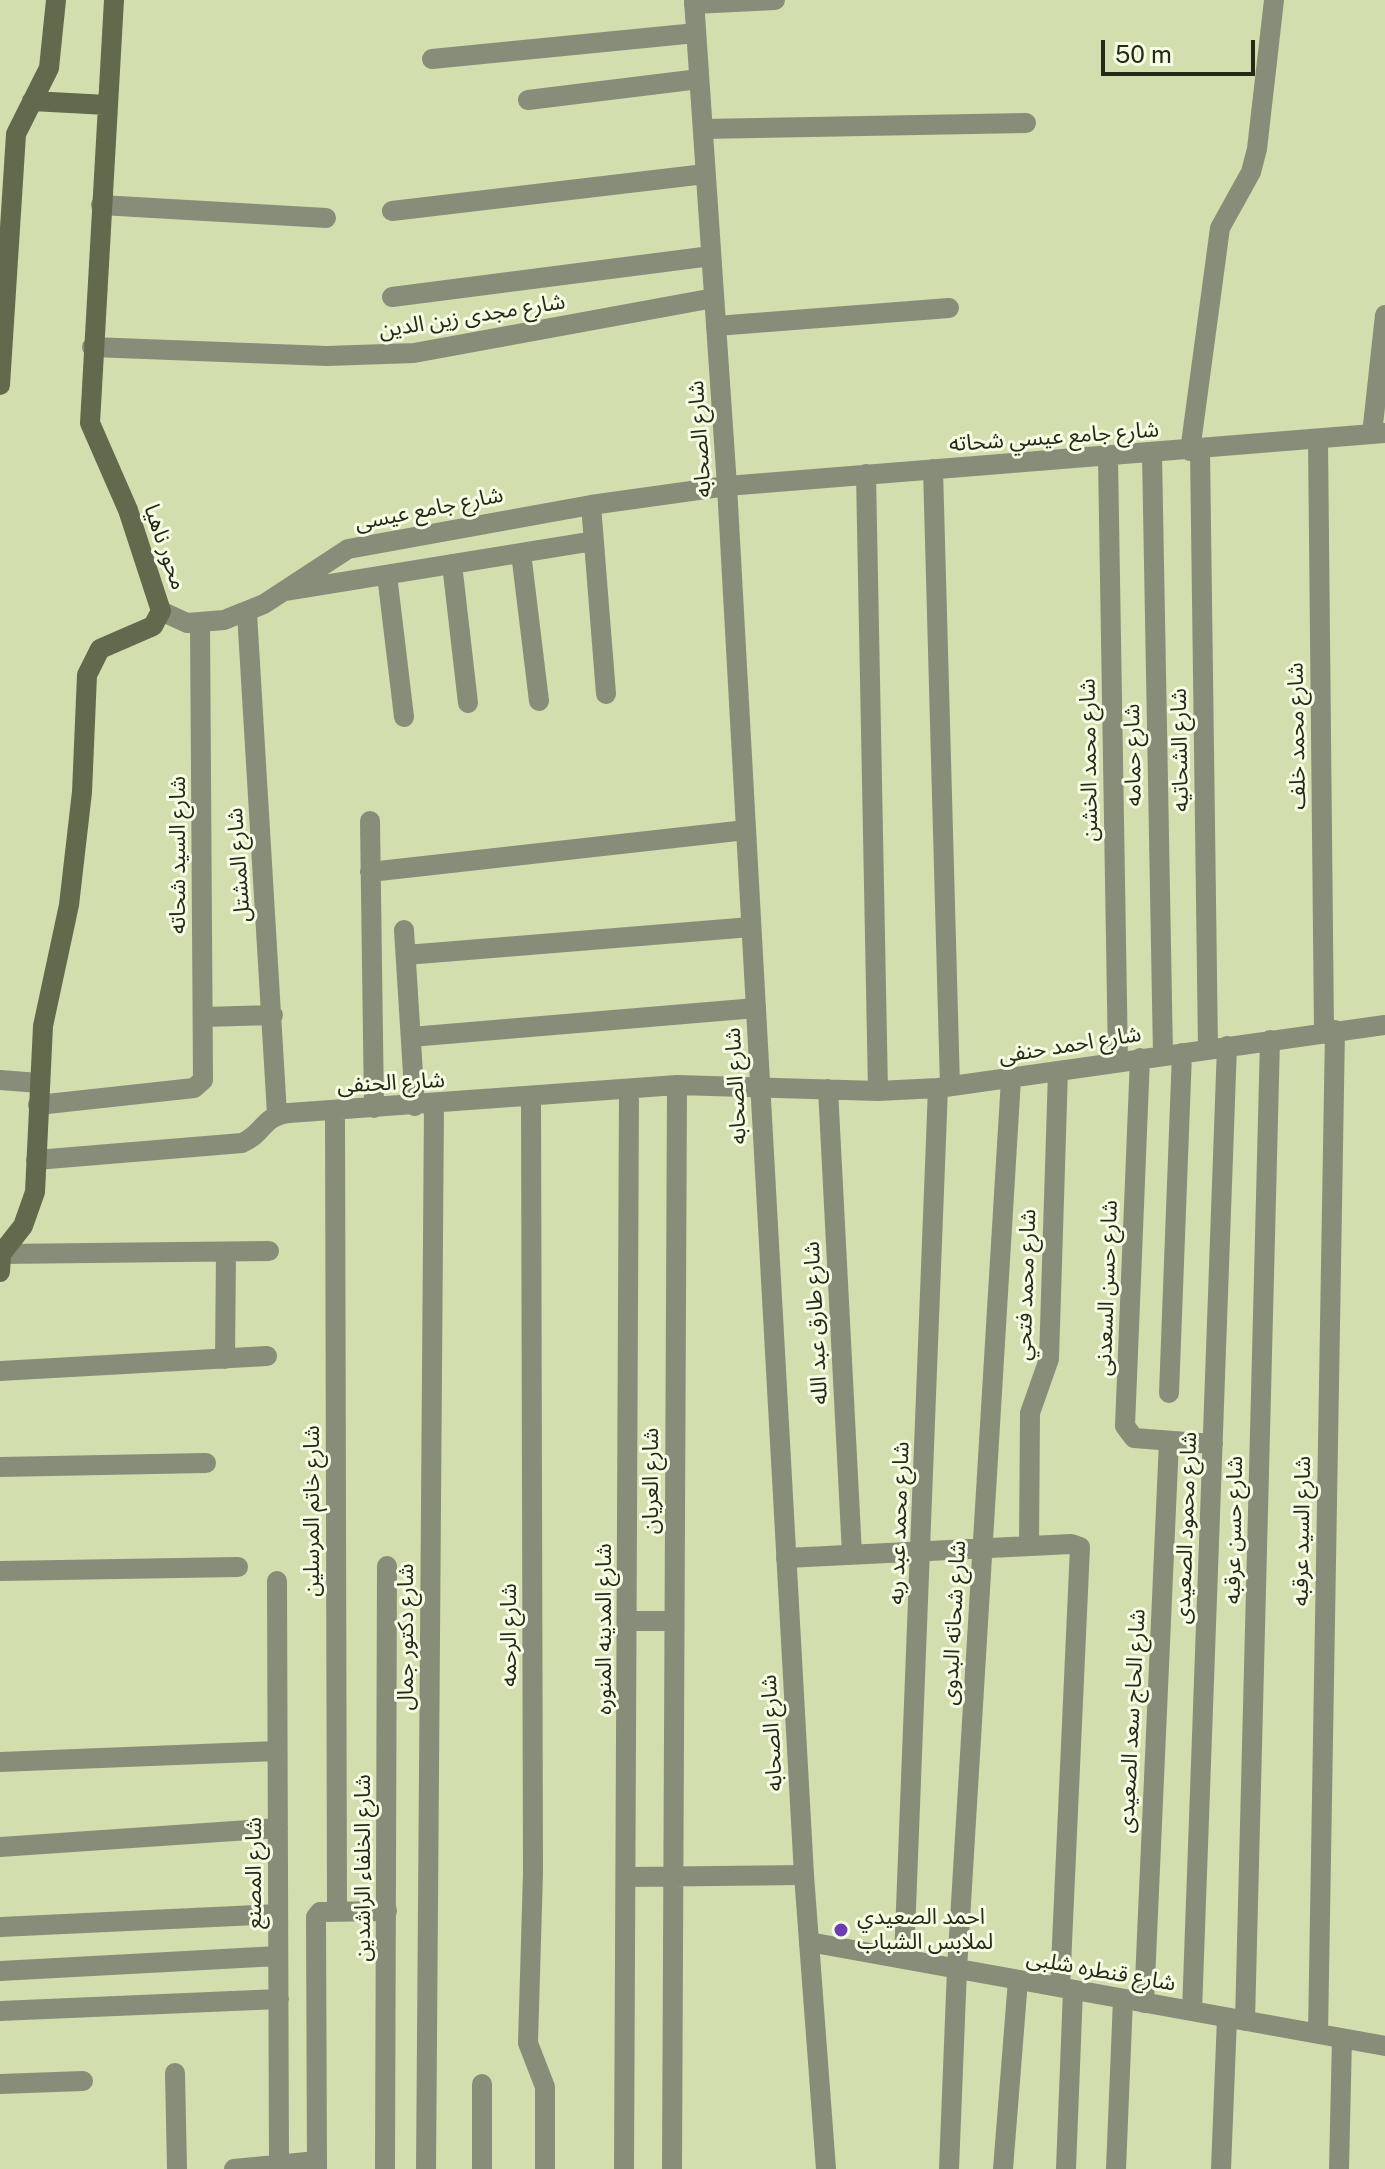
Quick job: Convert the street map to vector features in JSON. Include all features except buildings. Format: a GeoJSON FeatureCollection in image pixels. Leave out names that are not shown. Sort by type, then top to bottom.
{"type":"FeatureCollection","features":[{"type":"Feature","properties":{"kind":"main road"},"geometry":{"type":"LineString","coordinates":[[0,385],[7,163],[20,122],[49,68],[56,0]]}},
{"type":"Feature","properties":{"kind":"main road","name":"محور ناهيا"},"geometry":{"type":"LineString","coordinates":[[0,1259],[23,1226],[30,1209],[45,1007],[65,927],[76,849],[87,675],[100,649],[153,626],[161,611],[128,510],[90,423],[114,0]]}},
{"type":"Feature","properties":{"kind":"main road"},"geometry":{"type":"LineString","coordinates":[[32,101],[107,105]]}},
{"type":"Feature","properties":{"kind":"street"},"geometry":{"type":"LineString","coordinates":[[694,2],[775,0]]}},
{"type":"Feature","properties":{"kind":"street","name":"شارع الشحاتيه"},"geometry":{"type":"LineString","coordinates":[[1217,1048],[1195,450],[1220,228],[1251,172],[1257,149],[1274,0]]}},
{"type":"Feature","properties":{"kind":"street","name":"شارع الصحابه"},"geometry":{"type":"LineString","coordinates":[[694,2],[727,486],[804,1875],[826,2169]]}},
{"type":"Feature","properties":{"kind":"street"},"geometry":{"type":"LineString","coordinates":[[432,59],[696,33]]}},
{"type":"Feature","properties":{"kind":"street"},"geometry":{"type":"LineString","coordinates":[[528,100],[699,79]]}},
{"type":"Feature","properties":{"kind":"street"},"geometry":{"type":"LineString","coordinates":[[703,129],[1026,123]]}},
{"type":"Feature","properties":{"kind":"street"},"geometry":{"type":"LineString","coordinates":[[392,211],[705,174]]}},
{"type":"Feature","properties":{"kind":"street"},"geometry":{"type":"LineString","coordinates":[[101,205],[326,218]]}},
{"type":"Feature","properties":{"kind":"street"},"geometry":{"type":"LineString","coordinates":[[392,297],[711,256]]}},
{"type":"Feature","properties":{"kind":"street","name":"شارع مجدى زين الدين"},"geometry":{"type":"LineString","coordinates":[[92,347],[327,356],[414,353],[714,298]]}},
{"type":"Feature","properties":{"kind":"street"},"geometry":{"type":"LineString","coordinates":[[716,326],[949,308]]}},
{"type":"Feature","properties":{"kind":"street"},"geometry":{"type":"LineString","coordinates":[[1378,433],[1385,315]]}},
{"type":"Feature","properties":{"kind":"street","name":"شارع جامع عيسي شحاته"},"geometry":{"type":"LineString","coordinates":[[727,486],[1108,458],[1378,433]]}},
{"type":"Feature","properties":{"kind":"street","name":"شارع محمد خلف"},"geometry":{"type":"LineString","coordinates":[[1318,439],[1329,1031]]}},
{"type":"Feature","properties":{"kind":"street","name":"شارع حمامه"},"geometry":{"type":"LineString","coordinates":[[1152,454],[1173,1054],[1169,1393]]}},
{"type":"Feature","properties":{"kind":"street","name":"شارع محمد الخشن"},"geometry":{"type":"LineString","coordinates":[[1108,458],[1118,1061]]}},
{"type":"Feature","properties":{"kind":"street","name":"شارع محمد عبد ربه"},"geometry":{"type":"LineString","coordinates":[[904,1959],[944,1087],[933,469]]}},
{"type":"Feature","properties":{"kind":"street"},"geometry":{"type":"LineString","coordinates":[[866,474],[878,1091]]}},
{"type":"Feature","properties":{"kind":"street","name":"شارع جامع عيسى"},"geometry":{"type":"LineString","coordinates":[[161,611],[181,621],[200,623],[247,613],[339,555],[373,542],[591,505],[727,486]]}},
{"type":"Feature","properties":{"kind":"street"},"geometry":{"type":"LineString","coordinates":[[591,505],[606,694]]}},
{"type":"Feature","properties":{"kind":"street"},"geometry":{"type":"LineString","coordinates":[[279,592],[594,541]]}},
{"type":"Feature","properties":{"kind":"street"},"geometry":{"type":"LineString","coordinates":[[521,553],[539,701]]}},
{"type":"Feature","properties":{"kind":"street"},"geometry":{"type":"LineString","coordinates":[[452,564],[468,703]]}},
{"type":"Feature","properties":{"kind":"street"},"geometry":{"type":"LineString","coordinates":[[387,575],[404,717]]}},
{"type":"Feature","properties":{"kind":"street","name":"شارع المشتل"},"geometry":{"type":"LineString","coordinates":[[247,613],[277,1114]]}},
{"type":"Feature","properties":{"kind":"street","name":"شارع السيد شحاته"},"geometry":{"type":"LineString","coordinates":[[38,1105],[200,1086],[204,1077],[200,623]]}},
{"type":"Feature","properties":{"kind":"street"},"geometry":{"type":"LineString","coordinates":[[370,821],[374,1108]]}},
{"type":"Feature","properties":{"kind":"street"},"geometry":{"type":"LineString","coordinates":[[370,872],[746,830]]}},
{"type":"Feature","properties":{"kind":"street"},"geometry":{"type":"LineString","coordinates":[[406,955],[751,927]]}},
{"type":"Feature","properties":{"kind":"street","name":"شارع دكتور جمال"},"geometry":{"type":"LineString","coordinates":[[404,930],[411,1037],[424,1106],[426,2169]]}},
{"type":"Feature","properties":{"kind":"street"},"geometry":{"type":"LineString","coordinates":[[411,1037],[756,1008]]}},
{"type":"Feature","properties":{"kind":"street"},"geometry":{"type":"LineString","coordinates":[[203,1017],[273,1015]]}},
{"type":"Feature","properties":{"kind":"street","name":"شارع احمد حنفى"},"geometry":{"type":"LineString","coordinates":[[760,1085],[878,1091],[944,1087],[1385,1025]]}},
{"type":"Feature","properties":{"kind":"street","name":"شارع السيد عرقبه"},"geometry":{"type":"LineString","coordinates":[[1318,2034],[1329,1031]]}},
{"type":"Feature","properties":{"kind":"street","name":"شارع حسن عرقبه"},"geometry":{"type":"LineString","coordinates":[[1221,2169],[1236,2019],[1270,1040]]}},
{"type":"Feature","properties":{"kind":"street","name":"شارع محمود الصعيدى"},"geometry":{"type":"LineString","coordinates":[[1192,2011],[1213,1444],[1217,1048]]}},
{"type":"Feature","properties":{"kind":"street","name":"شارع حسن السعدنى"},"geometry":{"type":"LineString","coordinates":[[1140,1058],[1125,1426],[1134,1438],[1213,1444]]}},
{"type":"Feature","properties":{"kind":"street","name":"شارع محمد فتحي"},"geometry":{"type":"LineString","coordinates":[[1029,1546],[1030,1413],[1049,1359],[1058,1071]]}},
{"type":"Feature","properties":{"kind":"street","name":"شارع شحاته البدوى"},"geometry":{"type":"LineString","coordinates":[[949,2169],[957,1969],[1011,1079]]}},
{"type":"Feature","properties":{"kind":"street"},"geometry":{"type":"LineString","coordinates":[[0,1080],[39,1083]]}},
{"type":"Feature","properties":{"kind":"street","name":"شارع الحنفى"},"geometry":{"type":"LineString","coordinates":[[277,1114],[424,1106],[677,1085],[760,1085]]}},
{"type":"Feature","properties":{"kind":"street","name":"شارع العريان"},"geometry":{"type":"LineString","coordinates":[[672,2169],[677,1085]]}},
{"type":"Feature","properties":{"kind":"street","name":"شارع المدينه المنوره"},"geometry":{"type":"LineString","coordinates":[[624,2169],[629,1621],[629,1089]]}},
{"type":"Feature","properties":{"kind":"street","name":"شارع طارق عبد الله"},"geometry":{"type":"LineString","coordinates":[[828,1089],[852,1554]]}},
{"type":"Feature","properties":{"kind":"street","name":"شارع الرحمه"},"geometry":{"type":"LineString","coordinates":[[531,1097],[533,1873],[528,2043],[545,2087],[545,2169]]}},
{"type":"Feature","properties":{"kind":"street","name":"شارع خاتم المرسلين"},"geometry":{"type":"LineString","coordinates":[[335,1110],[337,1911]]}},
{"type":"Feature","properties":{"kind":"street"},"geometry":{"type":"LineString","coordinates":[[36,1160],[242,1143],[251,1139],[269,1118],[277,1114]]}},
{"type":"Feature","properties":{"kind":"street"},"geometry":{"type":"LineString","coordinates":[[0,1259],[269,1251]]}},
{"type":"Feature","properties":{"kind":"street"},"geometry":{"type":"LineString","coordinates":[[225,1359],[226,1252]]}},
{"type":"Feature","properties":{"kind":"street"},"geometry":{"type":"LineString","coordinates":[[0,1371],[267,1356]]}},
{"type":"Feature","properties":{"kind":"street","name":"شارع الحاج سعد الصعيدى"},"geometry":{"type":"LineString","coordinates":[[1116,2169],[1133,2001],[1169,1441]]}},
{"type":"Feature","properties":{"kind":"street"},"geometry":{"type":"LineString","coordinates":[[0,1467],[206,1463]]}},
{"type":"Feature","properties":{"kind":"street"},"geometry":{"type":"LineString","coordinates":[[786,1558],[1078,1545],[1066,1989],[1066,2169]]}},
{"type":"Feature","properties":{"kind":"street","name":"شارع الخلفاء الراشدين"},"geometry":{"type":"LineString","coordinates":[[385,2169],[387,1566]]}},
{"type":"Feature","properties":{"kind":"street"},"geometry":{"type":"LineString","coordinates":[[0,1571],[238,1567]]}},
{"type":"Feature","properties":{"kind":"street","name":"شارع المصنع"},"geometry":{"type":"LineString","coordinates":[[277,1581],[279,2165]]}},
{"type":"Feature","properties":{"kind":"street"},"geometry":{"type":"LineString","coordinates":[[629,1621],[674,1621]]}},
{"type":"Feature","properties":{"kind":"street"},"geometry":{"type":"LineString","coordinates":[[0,1762],[277,1751]]}},
{"type":"Feature","properties":{"kind":"street"},"geometry":{"type":"LineString","coordinates":[[0,1847],[278,1828]]}},
{"type":"Feature","properties":{"kind":"street"},"geometry":{"type":"LineString","coordinates":[[627,1877],[804,1875]]}},
{"type":"Feature","properties":{"kind":"street"},"geometry":{"type":"LineString","coordinates":[[234,2169],[317,2165],[316,1919],[320,1912],[387,1911]]}},
{"type":"Feature","properties":{"kind":"street"},"geometry":{"type":"LineString","coordinates":[[0,1927],[278,1914]]}},
{"type":"Feature","properties":{"kind":"street","name":"شارع قنطره شلبى"},"geometry":{"type":"LineString","coordinates":[[809,1942],[1385,2046]]}},
{"type":"Feature","properties":{"kind":"street"},"geometry":{"type":"LineString","coordinates":[[0,1971],[278,1956]]}},
{"type":"Feature","properties":{"kind":"street"},"geometry":{"type":"LineString","coordinates":[[1003,2169],[1018,1980]]}},
{"type":"Feature","properties":{"kind":"street"},"geometry":{"type":"LineString","coordinates":[[0,2011],[279,1999]]}},
{"type":"Feature","properties":{"kind":"street"},"geometry":{"type":"LineString","coordinates":[[1339,2169],[1342,2038]]}},
{"type":"Feature","properties":{"kind":"street"},"geometry":{"type":"LineString","coordinates":[[175,2073],[177,2169]]}},
{"type":"Feature","properties":{"kind":"street"},"geometry":{"type":"LineString","coordinates":[[0,2084],[83,2081]]}},
{"type":"Feature","properties":{"kind":"street"},"geometry":{"type":"LineString","coordinates":[[482,2084],[482,2169]]}},
{"type":"Feature","properties":{"kind":"place","name":"احمد الصعيدي لملابس الشباب"},"geometry":{"type":"Point","coordinates":[841,1930]}}]}
